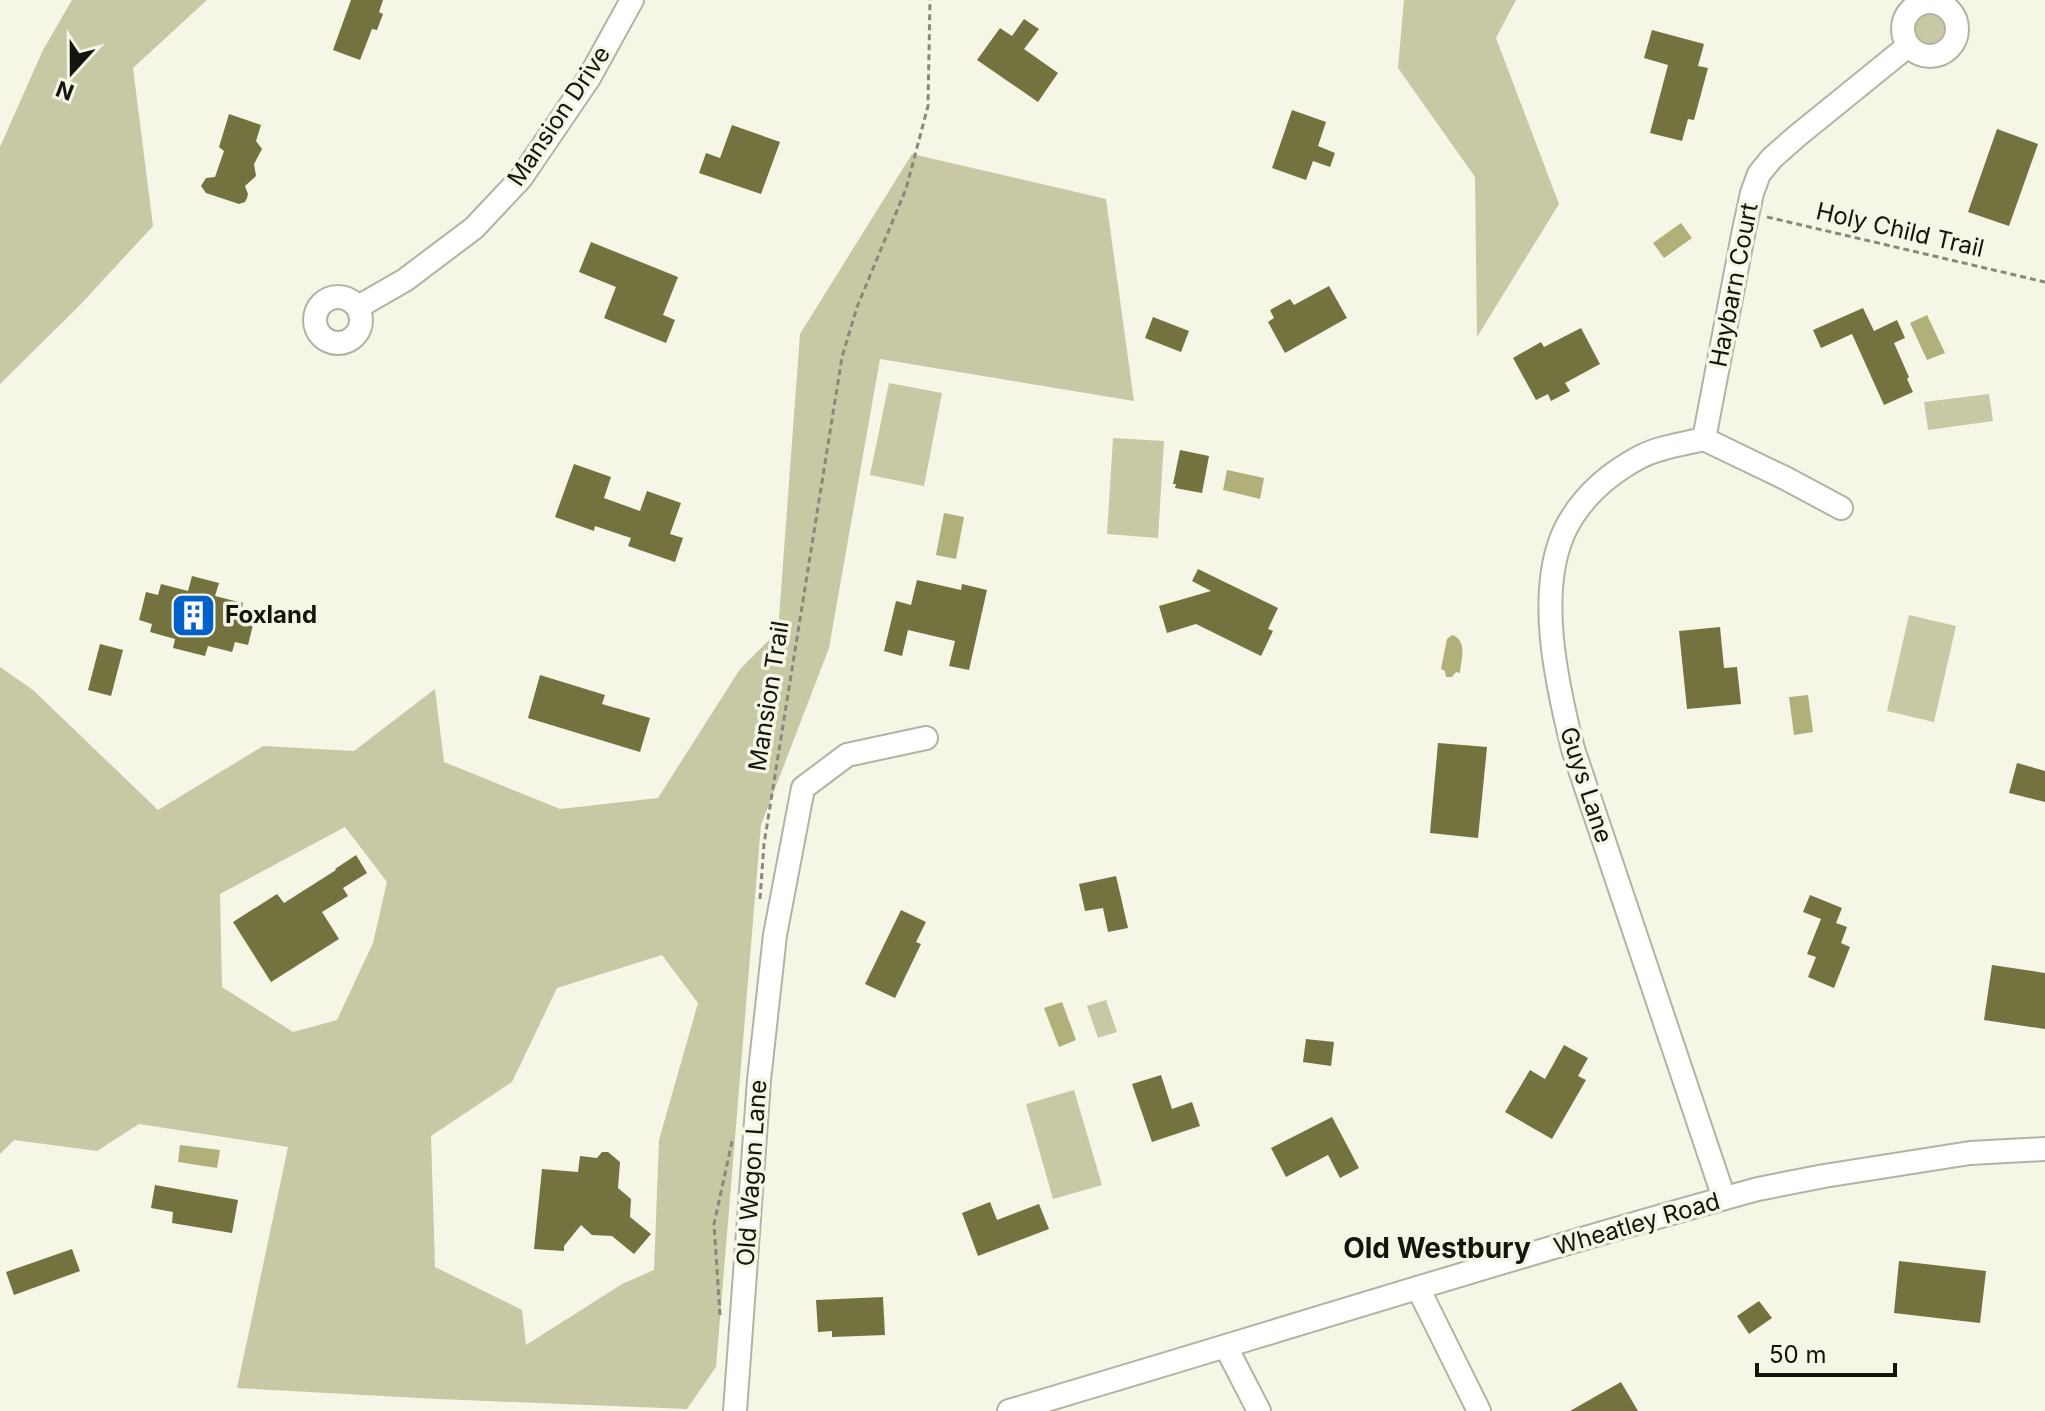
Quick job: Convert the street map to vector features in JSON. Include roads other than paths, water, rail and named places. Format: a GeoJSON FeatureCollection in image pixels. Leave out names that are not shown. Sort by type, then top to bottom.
{"type":"FeatureCollection","features":[{"type":"Feature","properties":{"kind":"street","name":"Mansion Drive"},"geometry":{"type":"LineString","coordinates":[[358,307],[405,280],[474,228],[521,178],[589,78],[632,0]]}},
{"type":"Feature","properties":{"kind":"street","name":"Haybarn Court"},"geometry":{"type":"LineString","coordinates":[[1704,439],[1747,213],[1759,174],[1772,158],[1908,46]]}},
{"type":"Feature","properties":{"kind":"street"},"geometry":{"type":"LineString","coordinates":[[1704,439],[1841,508]]}},
{"type":"Feature","properties":{"kind":"street","name":"Guys Lane"},"geometry":{"type":"LineString","coordinates":[[1704,439],[1642,456],[1607,478],[1585,499],[1566,527],[1560,543],[1553,572],[1550,618],[1557,685],[1573,749],[1724,1198]]}},
{"type":"Feature","properties":{"kind":"street","name":"Old Wagon Lane"},"geometry":{"type":"LineString","coordinates":[[735,1411],[759,1080],[775,935],[803,788],[847,755],[926,738]]}},
{"type":"Feature","properties":{"kind":"street","name":"Wheatley Road"},"geometry":{"type":"LineString","coordinates":[[1009,1411],[1758,1189],[1970,1153],[2045,1149]]}},
{"type":"Feature","properties":{"kind":"street"},"geometry":{"type":"LineString","coordinates":[[1418,1288],[1479,1411]]}},
{"type":"Feature","properties":{"kind":"street"},"geometry":{"type":"LineString","coordinates":[[1226,1347],[1259,1411]]}},
{"type":"Feature","properties":{"kind":"place","name":"Foxland"},"geometry":{"type":"Point","coordinates":[194,615]}},
{"type":"Feature","properties":{"kind":"district","name":"Old Westbury"},"geometry":{"type":"Point","coordinates":[1437,1248]}}]}
